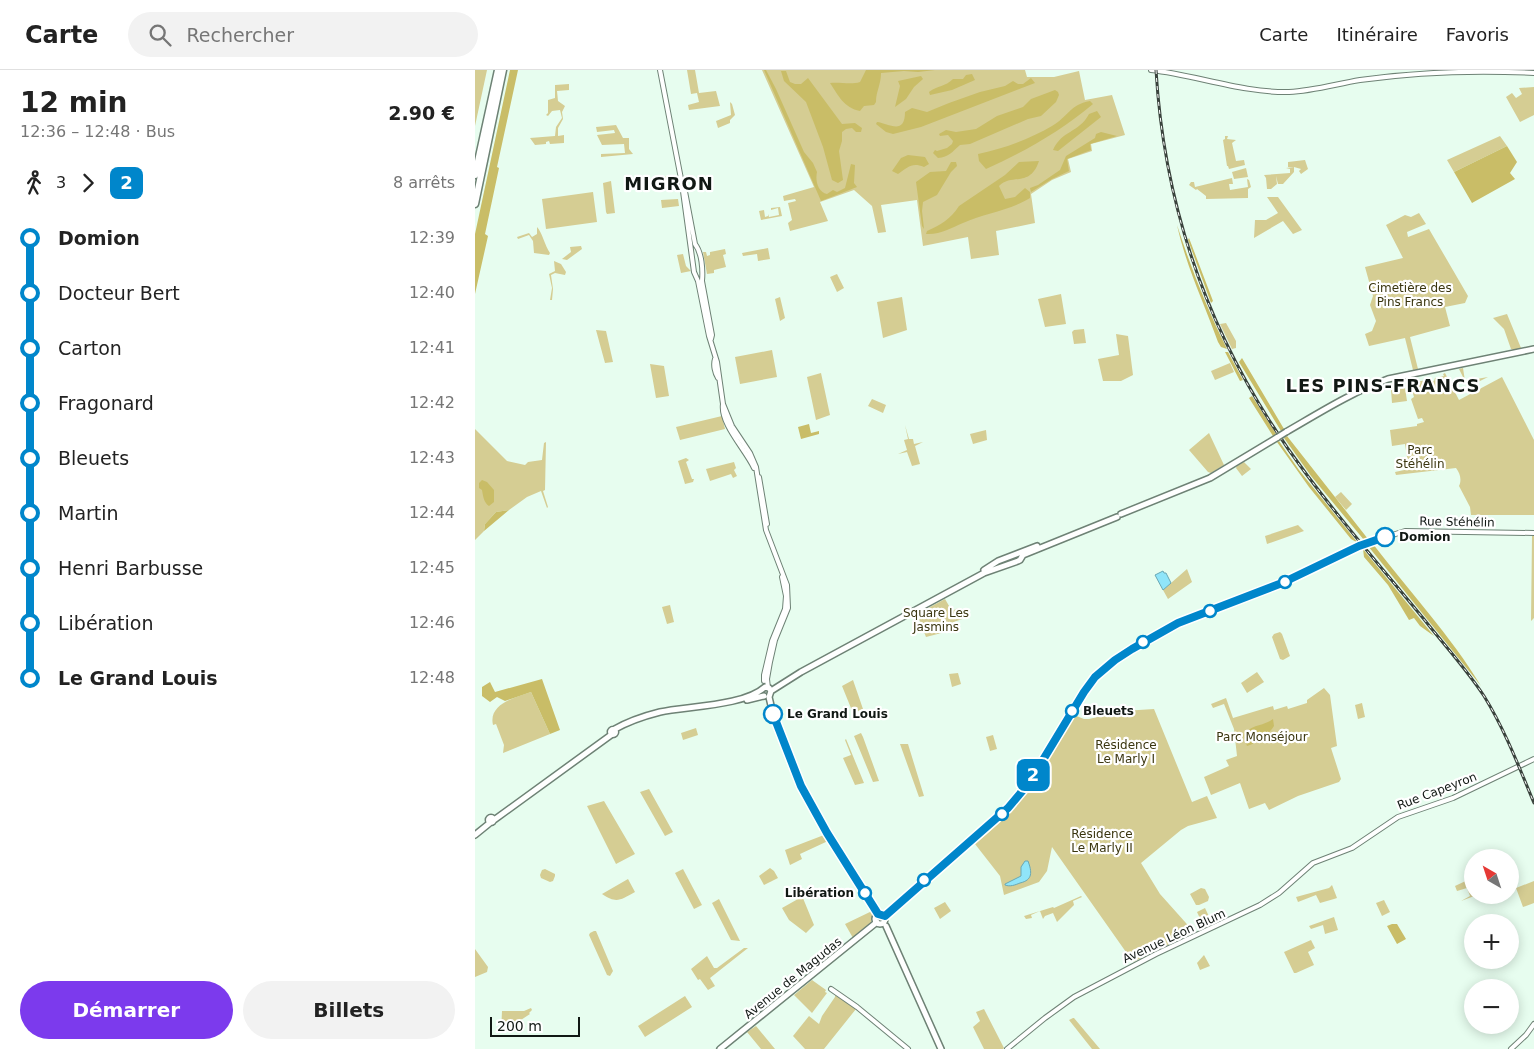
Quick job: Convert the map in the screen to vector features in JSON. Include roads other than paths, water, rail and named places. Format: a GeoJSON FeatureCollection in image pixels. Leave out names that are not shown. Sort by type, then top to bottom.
{"type":"FeatureCollection","features":[{"type":"Feature","properties":{"kind":"highway"},"geometry":{"type":"LineString","coordinates":[[475,176],[497,70]]}},
{"type":"Feature","properties":{"kind":"highway"},"geometry":{"type":"LineString","coordinates":[[475,204],[503,70]]}},
{"type":"Feature","properties":{"kind":"main road"},"geometry":{"type":"LineString","coordinates":[[475,831],[613,732],[655,715],[734,703],[766,691],[889,622],[984,573],[1021,560],[1023,553],[1210,478],[1286,432],[1373,385],[1388,379],[1534,348]]}},
{"type":"Feature","properties":{"kind":"main road"},"geometry":{"type":"LineString","coordinates":[[766,691],[801,786],[827,833],[883,922],[941,1049]]}},
{"type":"Feature","properties":{"kind":"main road"},"geometry":{"type":"LineString","coordinates":[[475,835],[492,820]]}},
{"type":"Feature","properties":{"kind":"main road","name":"Avenue de Magudas"},"geometry":{"type":"LineString","coordinates":[[720,1049],[883,922]]}},
{"type":"Feature","properties":{"kind":"street"},"geometry":{"type":"LineString","coordinates":[[660,70],[681,184],[695,277],[698,281],[715,359],[723,412],[731,431],[746,452],[760,479],[767,533],[787,585],[788,608],[772,653],[766,691]]}},
{"type":"Feature","properties":{"kind":"street"},"geometry":{"type":"LineString","coordinates":[[1151,70],[1283,92],[1434,71],[1534,73]]}},
{"type":"Feature","properties":{"kind":"street"},"geometry":{"type":"LineString","coordinates":[[681,184],[684,186],[695,244],[699,252],[703,275],[702,281],[712,335],[711,340]]}},
{"type":"Feature","properties":{"kind":"street","name":"Rue Stéhélin"},"geometry":{"type":"LineString","coordinates":[[883,922],[1008,808],[1029,783],[1091,681],[1127,652],[1178,623],[1282,583],[1359,546],[1405,531],[1534,533]]}},
{"type":"Feature","properties":{"kind":"street","name":"Rue Capeyron"},"geometry":{"type":"LineString","coordinates":[[1352,848],[1398,817],[1453,798],[1534,759]]}},
{"type":"Feature","properties":{"kind":"street","name":"Avenue Léon Blum"},"geometry":{"type":"LineString","coordinates":[[1007,1049],[1074,997],[1156,954],[1260,905],[1281,891],[1308,866],[1352,848]]}},
{"type":"Feature","properties":{"kind":"street"},"geometry":{"type":"LineString","coordinates":[[831,988],[908,1049]]}},
{"type":"Feature","properties":{"kind":"street"},"geometry":{"type":"LineString","coordinates":[[1511,1049],[1526,1035],[1534,1024]]}},
{"type":"Feature","properties":{"kind":"street"},"geometry":{"type":"LineString","coordinates":[[1012,1045],[1016,1049]]}},
{"type":"Feature","properties":{"kind":"water"},"geometry":{"type":"Polygon","coordinates":[[[1163,571],[1171,583],[1163,590],[1155,575],[1163,571]]]}},
{"type":"Feature","properties":{"kind":"water"},"geometry":{"type":"Polygon","coordinates":[[[1025,861],[1028,861],[1031,872],[1029,878],[1024,882],[1014,885],[1005,885],[1021,876],[1021,867],[1025,861]]]}},
{"type":"Feature","properties":{"kind":"railway"},"geometry":{"type":"LineString","coordinates":[[1156,70],[1161,126],[1171,180],[1184,233],[1201,284],[1246,382],[1275,429],[1307,475],[1484,696],[1505,735],[1534,803]]}},
{"type":"Feature","properties":{"kind":"place","name":"Domion"},"geometry":{"type":"Point","coordinates":[1385,537]}},
{"type":"Feature","properties":{"kind":"place","name":"Bleuets"},"geometry":{"type":"Point","coordinates":[1072,711]}},
{"type":"Feature","properties":{"kind":"place","name":"Le Grand Louis"},"geometry":{"type":"Point","coordinates":[773,714]}},
{"type":"Feature","properties":{"kind":"place","name":"Libération"},"geometry":{"type":"Point","coordinates":[865,893]}},
{"type":"Feature","properties":{"kind":"district","name":"MIGRON"},"geometry":{"type":"Point","coordinates":[669,183]}},
{"type":"Feature","properties":{"kind":"district","name":"LES PINS-FRANCS"},"geometry":{"type":"Point","coordinates":[1383,385]}},
{"type":"Feature","properties":{"kind":"park label","name":"Cimetière des Pins Francs"},"geometry":{"type":"Point","coordinates":[1410,295]}},
{"type":"Feature","properties":{"kind":"park label","name":"Parc Stéhélin"},"geometry":{"type":"Point","coordinates":[1420,457]}},
{"type":"Feature","properties":{"kind":"park label","name":"Square Les Jasmins"},"geometry":{"type":"Point","coordinates":[936,620]}},
{"type":"Feature","properties":{"kind":"park label","name":"Parc Monséjour"},"geometry":{"type":"Point","coordinates":[1262,737]}},
{"type":"Feature","properties":{"kind":"park label","name":"Résidence Le Marly I"},"geometry":{"type":"Point","coordinates":[1126,752]}},
{"type":"Feature","properties":{"kind":"park label","name":"Résidence Le Marly II"},"geometry":{"type":"Point","coordinates":[1102,841]}}]}
